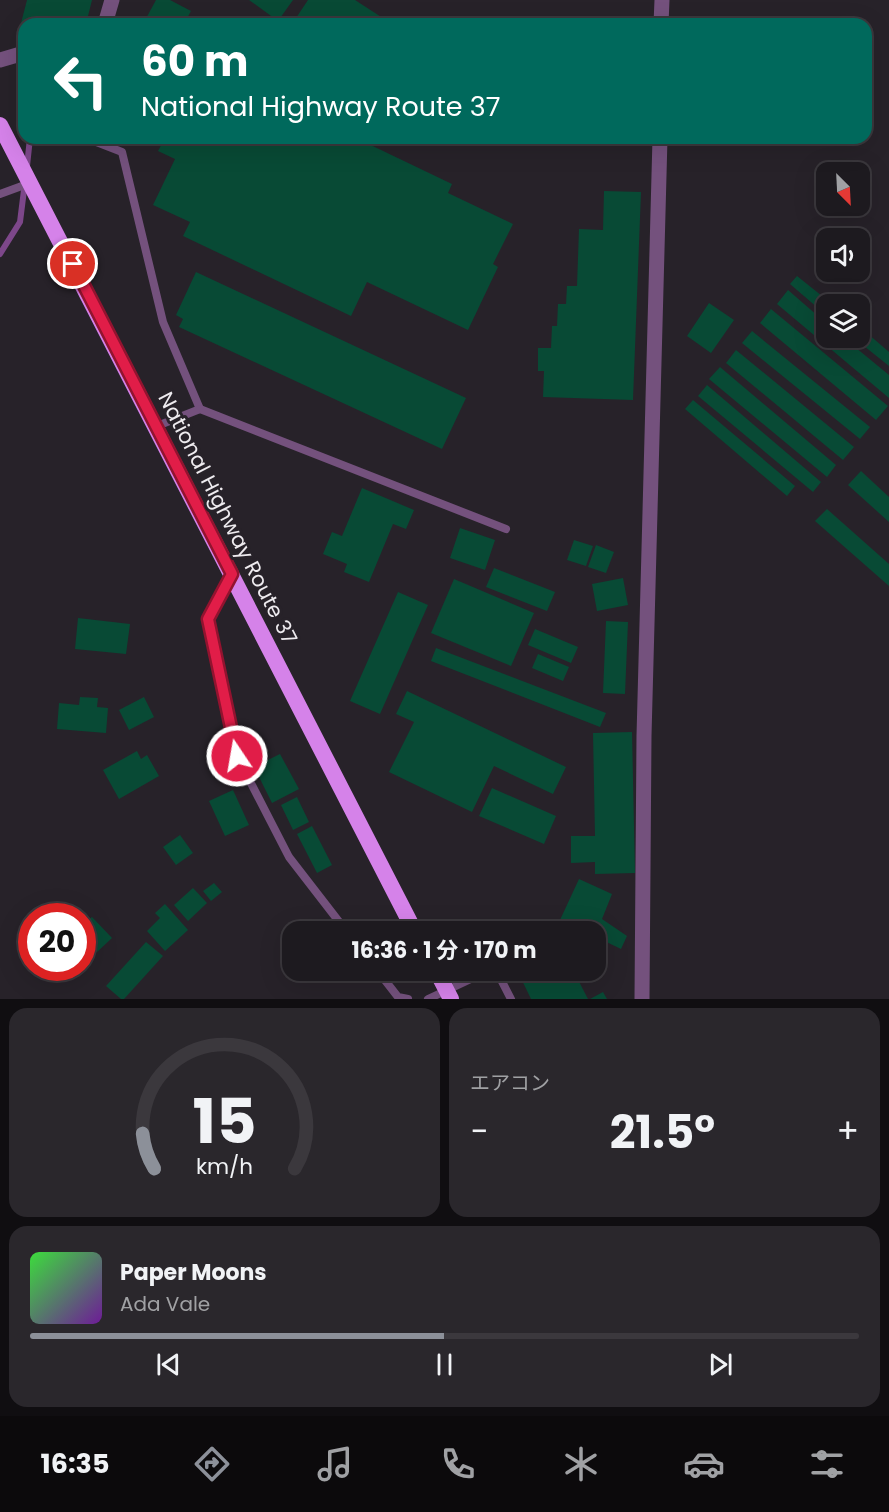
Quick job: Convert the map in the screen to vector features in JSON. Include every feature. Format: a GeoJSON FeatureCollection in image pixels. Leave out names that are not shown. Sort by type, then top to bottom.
{"type":"FeatureCollection","features":[{"type":"Feature","properties":{"kind":"highway","name":"National Highway Route 37"},"geometry":{"type":"LineString","coordinates":[[0,125],[157,426],[409,921]]}},
{"type":"Feature","properties":{"kind":"street"},"geometry":{"type":"LineString","coordinates":[[107,18],[112,0]]}},
{"type":"Feature","properties":{"kind":"street"},"geometry":{"type":"LineString","coordinates":[[662,0],[662,18]]}},
{"type":"Feature","properties":{"kind":"street"},"geometry":{"type":"LineString","coordinates":[[0,60],[18,55]]}},
{"type":"Feature","properties":{"kind":"street"},"geometry":{"type":"LineString","coordinates":[[642,999],[644,736],[660,144]]}},
{"type":"Feature","properties":{"kind":"lane"},"geometry":{"type":"LineString","coordinates":[[101,144],[122,152],[163,322],[200,410]]}},
{"type":"Feature","properties":{"kind":"lane"},"geometry":{"type":"LineString","coordinates":[[0,194],[30,183]]}},
{"type":"Feature","properties":{"kind":"lane"},"geometry":{"type":"LineString","coordinates":[[157,426],[200,410],[506,529]]}},
{"type":"Feature","properties":{"kind":"lane"},"geometry":{"type":"LineString","coordinates":[[232,574],[208,619],[237,756],[289,857],[338,921]]}},
{"type":"Feature","properties":{"kind":"lane"},"geometry":{"type":"LineString","coordinates":[[386,981],[398,997],[408,999]]}},
{"type":"Feature","properties":{"kind":"lane"},"geometry":{"type":"LineString","coordinates":[[428,999],[448,994],[471,981]]}},
{"type":"Feature","properties":{"kind":"lane"},"geometry":{"type":"LineString","coordinates":[[502,981],[511,999]]}},
{"type":"Feature","properties":{"kind":"building"},"geometry":{"type":"Polygon","coordinates":[[[27,0],[92,0],[88,18],[22,18],[27,0]]]}},
{"type":"Feature","properties":{"kind":"building"},"geometry":{"type":"Polygon","coordinates":[[[156,0],[170,0],[191,11],[187,18],[146,18],[156,0]]]}},
{"type":"Feature","properties":{"kind":"building"},"geometry":{"type":"Polygon","coordinates":[[[249,0],[293,0],[280,18],[274,18],[249,0]]]}},
{"type":"Feature","properties":{"kind":"building"},"geometry":{"type":"Polygon","coordinates":[[[308,0],[355,0],[383,18],[296,18],[308,0]]]}},
{"type":"Feature","properties":{"kind":"building"},"geometry":{"type":"Polygon","coordinates":[[[162,144],[369,144],[452,184],[448,193],[513,224],[493,264],[498,267],[468,330],[367,282],[351,316],[183,236],[190,222],[153,205],[175,159],[158,151],[162,144]]]}},
{"type":"Feature","properties":{"kind":"building"},"geometry":{"type":"Polygon","coordinates":[[[604,191],[641,192],[633,400],[543,397],[544,371],[538,371],[538,348],[551,348],[552,326],[557,326],[558,304],[566,304],[567,286],[577,286],[579,229],[603,230],[604,191]]]}},
{"type":"Feature","properties":{"kind":"building"},"geometry":{"type":"Polygon","coordinates":[[[196,272],[466,398],[442,449],[179,327],[183,319],[176,315],[196,272]]]}},
{"type":"Feature","properties":{"kind":"building"},"geometry":{"type":"Polygon","coordinates":[[[797,276],[820,294],[816,294],[816,306],[790,284],[797,276]]]}},
{"type":"Feature","properties":{"kind":"building"},"geometry":{"type":"Polygon","coordinates":[[[788,290],[816,314],[816,337],[777,304],[788,290]]]}},
{"type":"Feature","properties":{"kind":"building"},"geometry":{"type":"Polygon","coordinates":[[[709,303],[734,320],[711,353],[687,336],[709,303]]]}},
{"type":"Feature","properties":{"kind":"building"},"geometry":{"type":"Polygon","coordinates":[[[771,309],[888,406],[876,420],[760,323],[771,309]]]}},
{"type":"Feature","properties":{"kind":"building"},"geometry":{"type":"Polygon","coordinates":[[[752,331],[870,427],[860,439],[742,343],[752,331]]]}},
{"type":"Feature","properties":{"kind":"building"},"geometry":{"type":"Polygon","coordinates":[[[870,336],[889,352],[889,366],[866,348],[870,348],[870,336]]]}},
{"type":"Feature","properties":{"kind":"building"},"geometry":{"type":"Polygon","coordinates":[[[829,348],[856,348],[889,375],[889,398],[829,348]]]}},
{"type":"Feature","properties":{"kind":"building"},"geometry":{"type":"Polygon","coordinates":[[[736,350],[854,447],[843,460],[726,363],[736,350]]]}},
{"type":"Feature","properties":{"kind":"building"},"geometry":{"type":"Polygon","coordinates":[[[720,367],[836,465],[827,477],[709,379],[720,367]]]}},
{"type":"Feature","properties":{"kind":"building"},"geometry":{"type":"Polygon","coordinates":[[[707,385],[821,482],[813,492],[698,396],[707,385]]]}},
{"type":"Feature","properties":{"kind":"building"},"geometry":{"type":"Polygon","coordinates":[[[693,400],[795,486],[787,496],[685,409],[693,400]]]}},
{"type":"Feature","properties":{"kind":"building"},"geometry":{"type":"Polygon","coordinates":[[[861,471],[889,497],[889,522],[848,485],[861,471]]]}},
{"type":"Feature","properties":{"kind":"building"},"geometry":{"type":"Polygon","coordinates":[[[362,488],[414,510],[406,529],[393,524],[369,582],[344,572],[347,564],[323,554],[332,532],[342,536],[362,488]]]}},
{"type":"Feature","properties":{"kind":"building"},"geometry":{"type":"Polygon","coordinates":[[[827,509],[889,564],[889,586],[815,521],[827,509]]]}},
{"type":"Feature","properties":{"kind":"building"},"geometry":{"type":"Polygon","coordinates":[[[460,528],[495,540],[485,570],[450,558],[460,528]]]}},
{"type":"Feature","properties":{"kind":"building"},"geometry":{"type":"Polygon","coordinates":[[[574,540],[593,546],[586,566],[567,560],[574,540]]]}},
{"type":"Feature","properties":{"kind":"building"},"geometry":{"type":"Polygon","coordinates":[[[596,545],[614,552],[606,573],[588,567],[596,545]]]}},
{"type":"Feature","properties":{"kind":"building"},"geometry":{"type":"Polygon","coordinates":[[[494,568],[555,592],[547,611],[486,587],[494,568]]]}},
{"type":"Feature","properties":{"kind":"building"},"geometry":{"type":"Polygon","coordinates":[[[623,578],[628,605],[597,611],[592,584],[623,578]]]}},
{"type":"Feature","properties":{"kind":"building"},"geometry":{"type":"Polygon","coordinates":[[[454,579],[534,613],[511,666],[431,633],[454,579]]]}},
{"type":"Feature","properties":{"kind":"building"},"geometry":{"type":"Polygon","coordinates":[[[398,592],[428,605],[380,714],[350,701],[398,592]]]}},
{"type":"Feature","properties":{"kind":"building"},"geometry":{"type":"Polygon","coordinates":[[[78,618],[130,624],[126,654],[75,649],[78,618]]]}},
{"type":"Feature","properties":{"kind":"building"},"geometry":{"type":"Polygon","coordinates":[[[606,621],[628,622],[625,694],[603,693],[606,621]]]}},
{"type":"Feature","properties":{"kind":"building"},"geometry":{"type":"Polygon","coordinates":[[[535,629],[578,647],[571,663],[528,645],[535,629]]]}},
{"type":"Feature","properties":{"kind":"building"},"geometry":{"type":"Polygon","coordinates":[[[436,648],[606,713],[600,727],[431,661],[436,648]]]}},
{"type":"Feature","properties":{"kind":"building"},"geometry":{"type":"Polygon","coordinates":[[[538,654],[569,667],[563,681],[532,668],[538,654]]]}},
{"type":"Feature","properties":{"kind":"building"},"geometry":{"type":"Polygon","coordinates":[[[407,691],[566,767],[553,794],[494,766],[472,812],[389,772],[414,722],[396,714],[407,691]]]}},
{"type":"Feature","properties":{"kind":"building"},"geometry":{"type":"Polygon","coordinates":[[[80,697],[98,698],[97,707],[108,708],[106,733],[57,729],[59,703],[79,705],[80,697]]]}},
{"type":"Feature","properties":{"kind":"building"},"geometry":{"type":"Polygon","coordinates":[[[144,697],[154,717],[129,730],[119,710],[144,697]]]}},
{"type":"Feature","properties":{"kind":"building"},"geometry":{"type":"Polygon","coordinates":[[[632,732],[635,873],[595,874],[595,862],[571,863],[571,836],[595,836],[593,733],[632,732]]]}},
{"type":"Feature","properties":{"kind":"building"},"geometry":{"type":"Polygon","coordinates":[[[137,751],[141,759],[147,755],[159,776],[119,799],[103,770],[137,751]]]}},
{"type":"Feature","properties":{"kind":"building"},"geometry":{"type":"Polygon","coordinates":[[[280,754],[299,789],[272,803],[254,767],[280,754]]]}},
{"type":"Feature","properties":{"kind":"building"},"geometry":{"type":"Polygon","coordinates":[[[492,788],[556,816],[544,844],[479,816],[492,788]]]}},
{"type":"Feature","properties":{"kind":"building"},"geometry":{"type":"Polygon","coordinates":[[[233,790],[249,825],[225,836],[209,801],[233,790]]]}},
{"type":"Feature","properties":{"kind":"building"},"geometry":{"type":"Polygon","coordinates":[[[297,797],[309,822],[293,830],[281,805],[297,797]]]}},
{"type":"Feature","properties":{"kind":"building"},"geometry":{"type":"Polygon","coordinates":[[[312,826],[332,865],[317,873],[297,834],[312,826]]]}},
{"type":"Feature","properties":{"kind":"building"},"geometry":{"type":"Polygon","coordinates":[[[180,835],[193,853],[176,865],[163,847],[180,835]]]}},
{"type":"Feature","properties":{"kind":"building"},"geometry":{"type":"Polygon","coordinates":[[[579,879],[612,894],[602,919],[605,921],[560,920],[579,879]]]}},
{"type":"Feature","properties":{"kind":"building"},"geometry":{"type":"Polygon","coordinates":[[[214,883],[222,892],[211,901],[203,891],[214,883]]]}},
{"type":"Feature","properties":{"kind":"building"},"geometry":{"type":"Polygon","coordinates":[[[193,888],[207,903],[188,921],[174,905],[193,888]]]}},
{"type":"Feature","properties":{"kind":"building"},"geometry":{"type":"Polygon","coordinates":[[[165,904],[188,930],[165,951],[147,931],[160,918],[155,913],[165,904]]]}},
{"type":"Feature","properties":{"kind":"building"},"geometry":{"type":"Polygon","coordinates":[[[96,921],[112,938],[96,951],[96,921]]]}},
{"type":"Feature","properties":{"kind":"building"},"geometry":{"type":"Polygon","coordinates":[[[606,922],[627,936],[621,949],[606,942],[606,922]]]}},
{"type":"Feature","properties":{"kind":"building"},"geometry":{"type":"Polygon","coordinates":[[[146,942],[163,956],[124,999],[121,999],[106,986],[146,942]]]}},
{"type":"Feature","properties":{"kind":"building"},"geometry":{"type":"Polygon","coordinates":[[[522,981],[579,981],[588,999],[531,999],[522,981]]]}},
{"type":"Feature","properties":{"kind":"building"},"geometry":{"type":"Polygon","coordinates":[[[603,992],[607,999],[590,999],[603,992]]]}},
{"type":"Feature","properties":{"kind":"waterway"},"geometry":{"type":"LineString","coordinates":[[27,166],[29,144]]}},
{"type":"Feature","properties":{"kind":"waterway"},"geometry":{"type":"LineString","coordinates":[[0,254],[20,222],[25,182]]}},
{"type":"Feature","properties":{"kind":"route"},"geometry":{"type":"LineString","coordinates":[[73,264],[232,574],[208,619],[237,756]]}}]}
